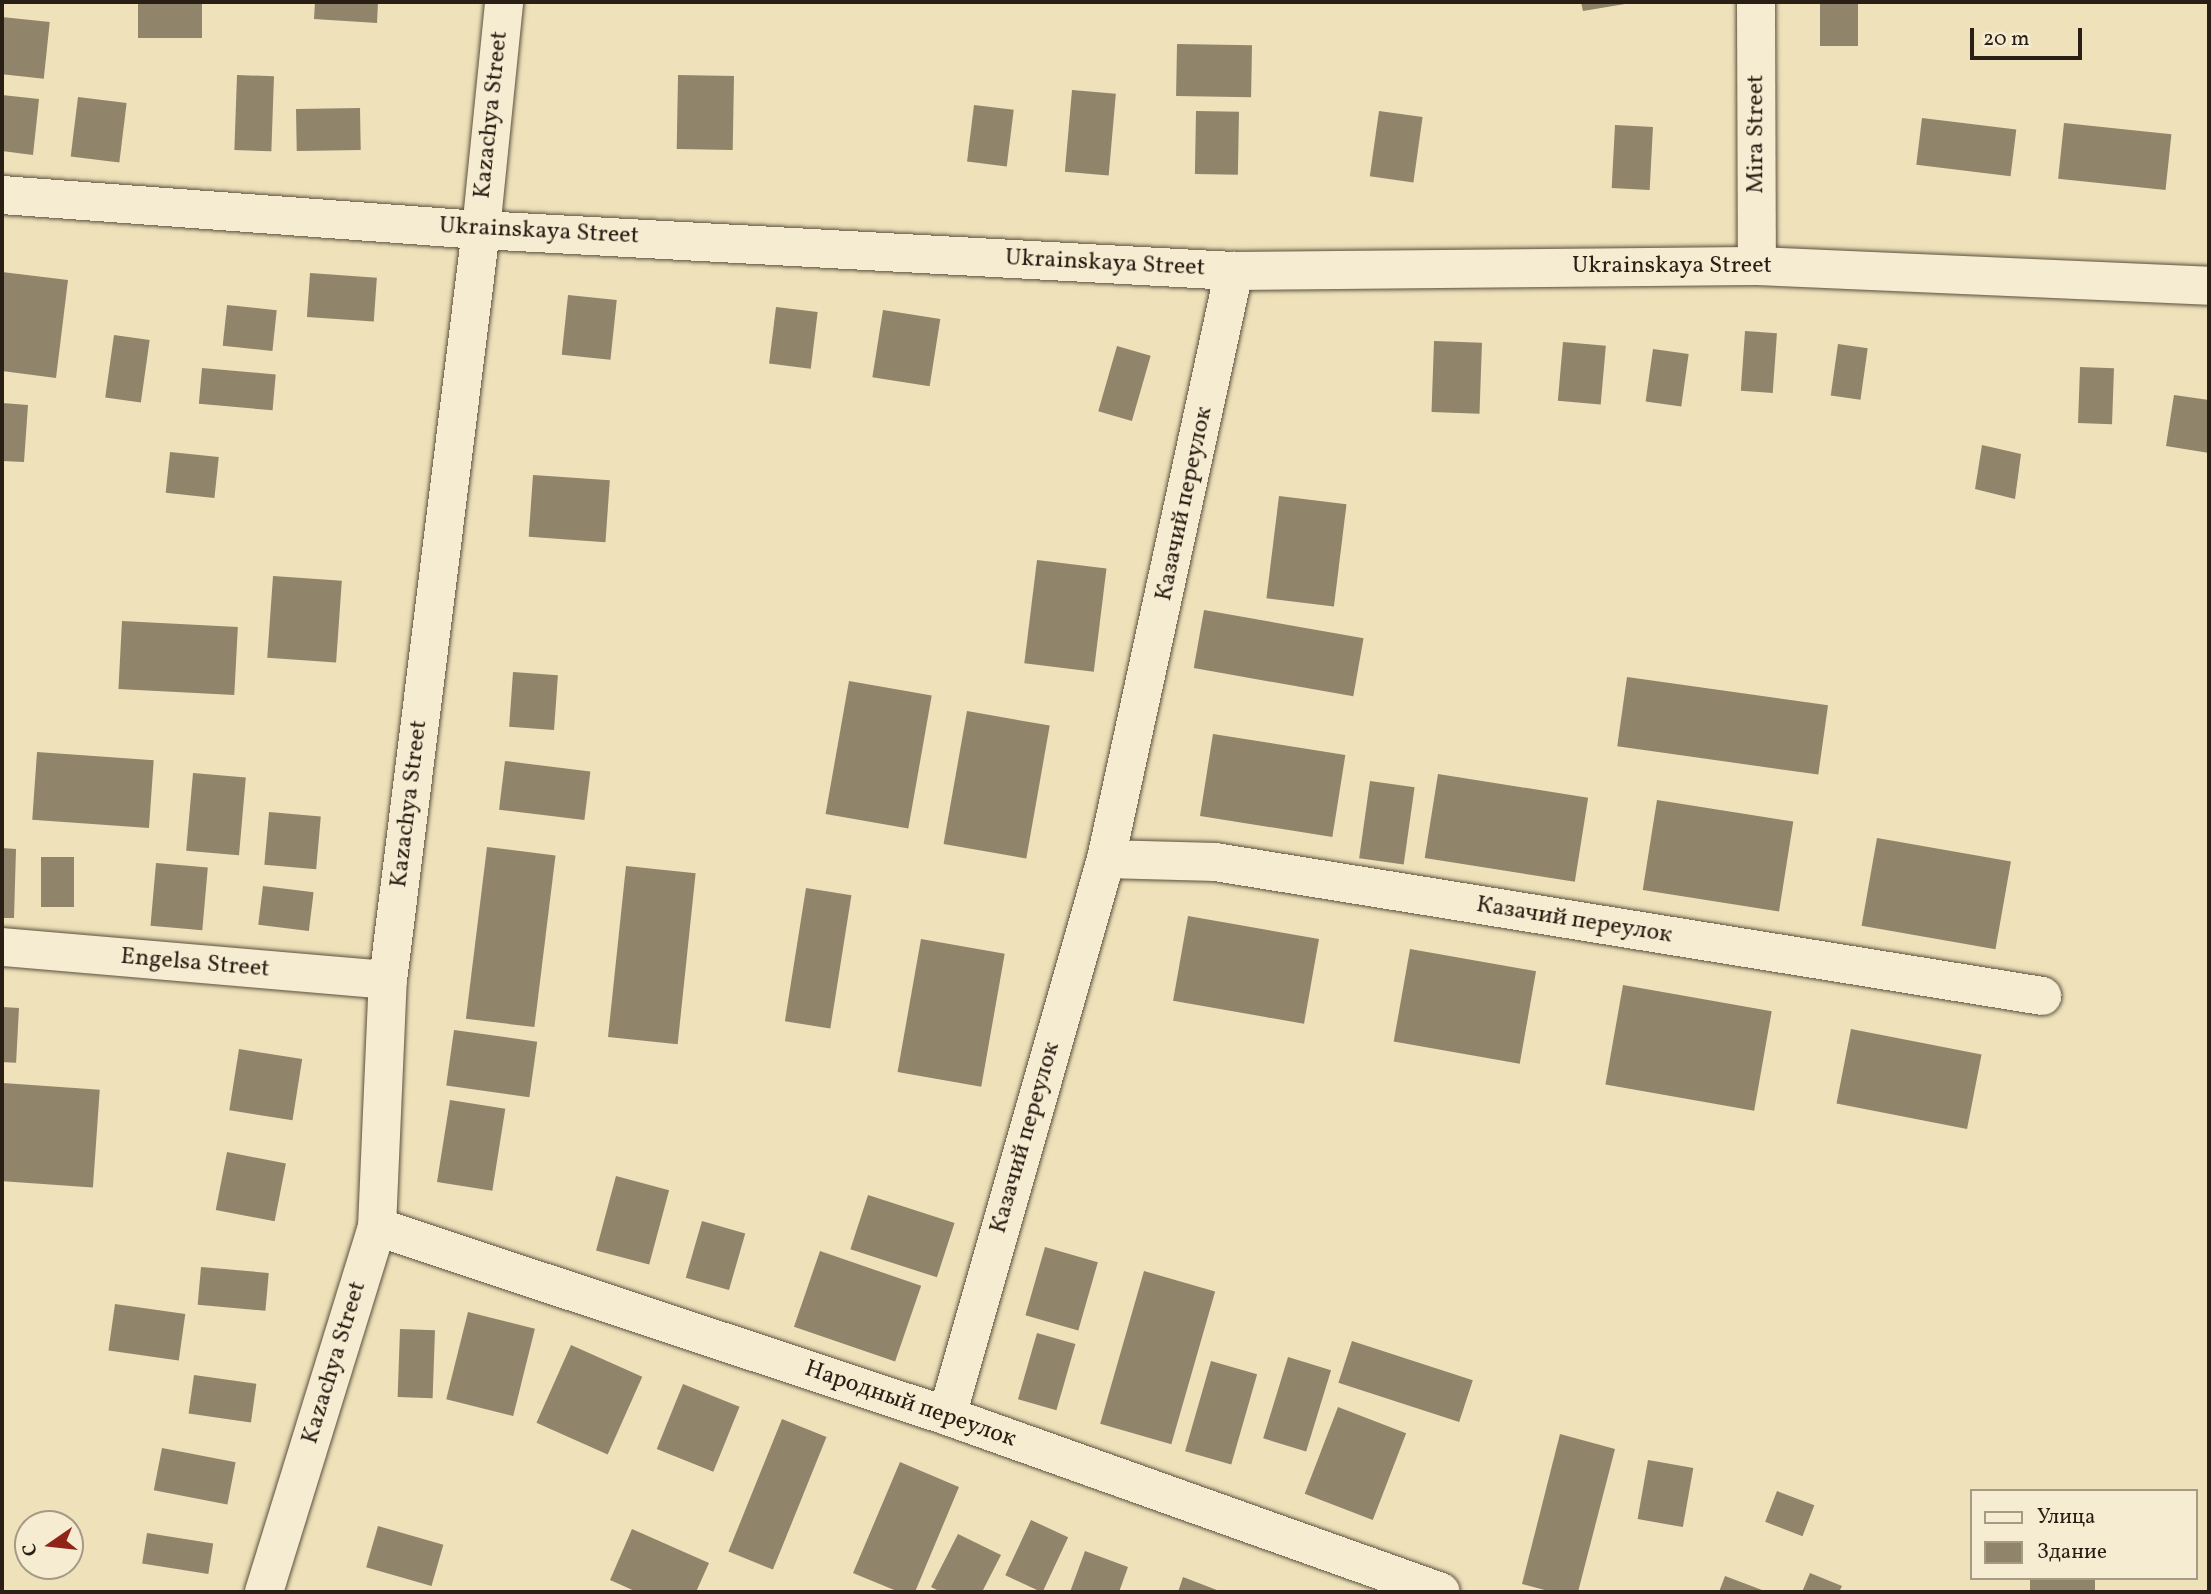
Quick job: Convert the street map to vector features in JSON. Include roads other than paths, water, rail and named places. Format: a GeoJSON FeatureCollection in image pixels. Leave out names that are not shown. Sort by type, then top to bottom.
{"type":"FeatureCollection","features":[{"type":"Feature","properties":{"kind":"street","name":"Kazachya Street"},"geometry":{"type":"LineString","coordinates":[[264,1592],[377,1227],[388,980],[481,230],[504,2]]}},
{"type":"Feature","properties":{"kind":"street","name":"Mira Street"},"geometry":{"type":"LineString","coordinates":[[1756,2],[1757,266]]}},
{"type":"Feature","properties":{"kind":"street","name":"Ukrainskaya Street"},"geometry":{"type":"LineString","coordinates":[[2,195],[481,230],[1234,271],[1757,266],[2209,286]]}},
{"type":"Feature","properties":{"kind":"street","name":"Казачий переулок"},"geometry":{"type":"LineString","coordinates":[[947,1416],[1105,859],[1234,271]]}},
{"type":"Feature","properties":{"kind":"street","name":"Казачий переулок"},"geometry":{"type":"LineString","coordinates":[[1105,859],[1215,862],[2042,996]]}},
{"type":"Feature","properties":{"kind":"street","name":"Engelsa Street"},"geometry":{"type":"LineString","coordinates":[[2,947],[388,980]]}},
{"type":"Feature","properties":{"kind":"street","name":"Народный переулок"},"geometry":{"type":"LineString","coordinates":[[377,1227],[947,1416],[1441,1592]]}}]}
